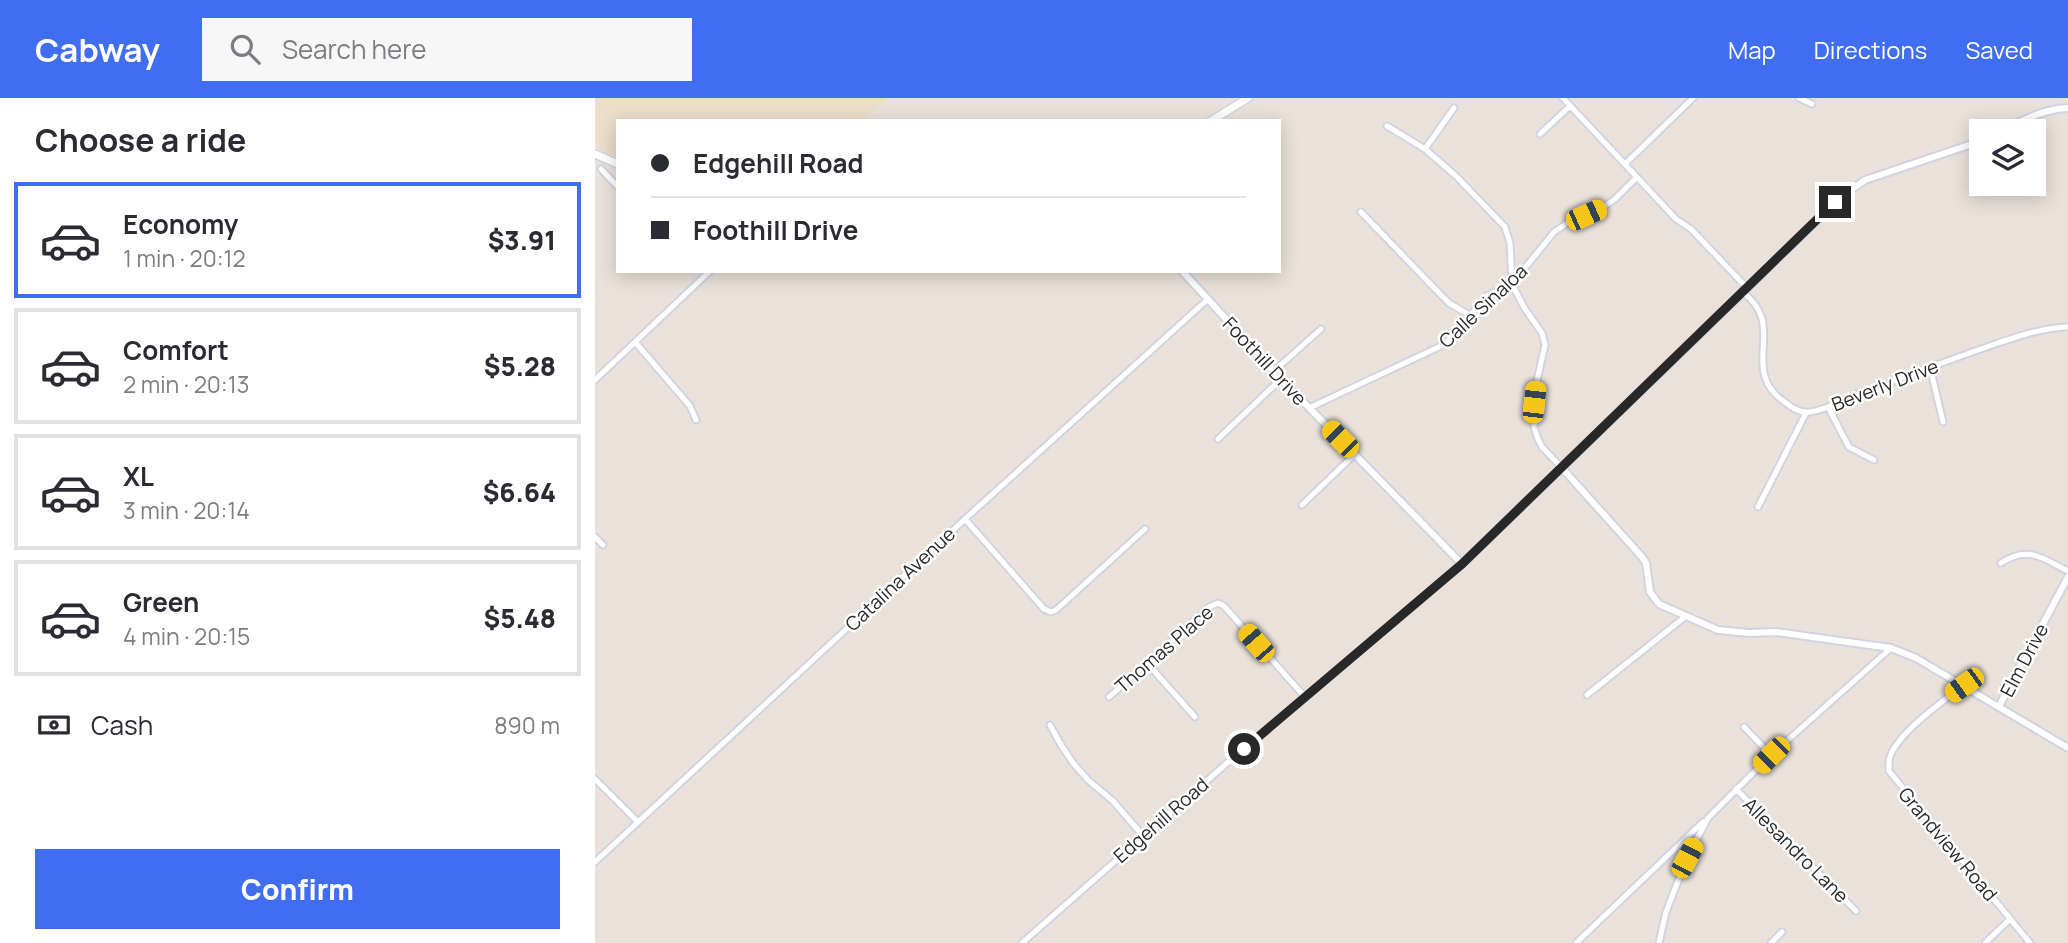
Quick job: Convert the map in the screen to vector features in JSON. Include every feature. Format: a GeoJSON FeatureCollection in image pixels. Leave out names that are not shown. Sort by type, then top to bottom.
{"type":"FeatureCollection","features":[{"type":"Feature","properties":{"kind":"main road"},"geometry":{"type":"LineString","coordinates":[[1214,119],[1248,98]]}},
{"type":"Feature","properties":{"kind":"main road"},"geometry":{"type":"LineString","coordinates":[[595,154],[616,163]]}},
{"type":"Feature","properties":{"kind":"street","name":"Beverly Drive"},"geometry":{"type":"LineString","coordinates":[[1563,98],[1676,219],[1691,229],[1745,290],[1764,321],[1762,373],[1766,384],[1784,402],[1800,412],[1828,407],[1854,395],[2025,334],[2068,327]]}},
{"type":"Feature","properties":{"kind":"street"},"geometry":{"type":"LineString","coordinates":[[1625,164],[1693,98]]}},
{"type":"Feature","properties":{"kind":"street"},"geometry":{"type":"LineString","coordinates":[[1799,98],[1812,104]]}},
{"type":"Feature","properties":{"kind":"street"},"geometry":{"type":"LineString","coordinates":[[1540,134],[1570,106]]}},
{"type":"Feature","properties":{"kind":"street"},"geometry":{"type":"LineString","coordinates":[[1425,149],[1454,108]]}},
{"type":"Feature","properties":{"kind":"street"},"geometry":{"type":"LineString","coordinates":[[2025,119],[2051,109],[2068,108]]}},
{"type":"Feature","properties":{"kind":"street"},"geometry":{"type":"LineString","coordinates":[[1387,127],[1425,149],[1456,176],[1505,228],[1510,243],[1512,284],[1542,333],[1545,345],[1536,385],[1534,427],[1538,439],[1542,447],[1642,557],[1646,563],[1650,593],[1660,604],[1718,630],[1776,632],[1891,648],[1916,658],[1964,685],[2068,748]]}},
{"type":"Feature","properties":{"kind":"street"},"geometry":{"type":"LineString","coordinates":[[1462,564],[1841,197],[1865,180],[1969,145]]}},
{"type":"Feature","properties":{"kind":"street"},"geometry":{"type":"LineString","coordinates":[[601,169],[616,185]]}},
{"type":"Feature","properties":{"kind":"street","name":"Calle Sinaloa"},"geometry":{"type":"LineString","coordinates":[[1309,408],[1443,345],[1461,329],[1488,295],[1512,284],[1554,232],[1569,222],[1602,208],[1637,177]]}},
{"type":"Feature","properties":{"kind":"street"},"geometry":{"type":"LineString","coordinates":[[1361,212],[1449,303],[1471,316]]}},
{"type":"Feature","properties":{"kind":"street"},"geometry":{"type":"LineString","coordinates":[[697,273],[702,279]]}},
{"type":"Feature","properties":{"kind":"street"},"geometry":{"type":"LineString","coordinates":[[595,380],[708,273]]}},
{"type":"Feature","properties":{"kind":"street","name":"Foothill Drive"},"geometry":{"type":"LineString","coordinates":[[1184,273],[1281,379],[1462,564]]}},
{"type":"Feature","properties":{"kind":"street","name":"Catalina Avenue"},"geometry":{"type":"LineString","coordinates":[[595,862],[1207,299]]}},
{"type":"Feature","properties":{"kind":"street"},"geometry":{"type":"LineString","coordinates":[[1274,371],[1321,329]]}},
{"type":"Feature","properties":{"kind":"street"},"geometry":{"type":"LineString","coordinates":[[635,342],[690,406],[696,420]]}},
{"type":"Feature","properties":{"kind":"street"},"geometry":{"type":"LineString","coordinates":[[1930,367],[1943,422]]}},
{"type":"Feature","properties":{"kind":"street"},"geometry":{"type":"LineString","coordinates":[[1218,439],[1281,379]]}},
{"type":"Feature","properties":{"kind":"street"},"geometry":{"type":"LineString","coordinates":[[1828,407],[1849,447],[1874,460]]}},
{"type":"Feature","properties":{"kind":"street"},"geometry":{"type":"LineString","coordinates":[[1758,508],[1806,413]]}},
{"type":"Feature","properties":{"kind":"street"},"geometry":{"type":"LineString","coordinates":[[1302,505],[1355,454]]}},
{"type":"Feature","properties":{"kind":"street"},"geometry":{"type":"LineString","coordinates":[[965,519],[1047,612],[1056,610],[1145,529]]}},
{"type":"Feature","properties":{"kind":"street"},"geometry":{"type":"LineString","coordinates":[[595,537],[603,545]]}},
{"type":"Feature","properties":{"kind":"street"},"geometry":{"type":"LineString","coordinates":[[2001,563],[2015,555],[2028,553],[2068,571]]}},
{"type":"Feature","properties":{"kind":"street","name":"Edgehill Road"},"geometry":{"type":"LineString","coordinates":[[1022,943],[1143,836],[1462,564]]}},
{"type":"Feature","properties":{"kind":"street","name":"Elm Drive"},"geometry":{"type":"LineString","coordinates":[[1999,706],[2068,577]]}},
{"type":"Feature","properties":{"kind":"street","name":"Thomas Place"},"geometry":{"type":"LineString","coordinates":[[1109,697],[1209,607],[1218,603],[1224,606],[1305,697]]}},
{"type":"Feature","properties":{"kind":"street"},"geometry":{"type":"LineString","coordinates":[[1587,695],[1686,617]]}},
{"type":"Feature","properties":{"kind":"street"},"geometry":{"type":"LineString","coordinates":[[1576,943],[1771,755],[1891,648]]}},
{"type":"Feature","properties":{"kind":"street"},"geometry":{"type":"LineString","coordinates":[[1147,663],[1195,717]]}},
{"type":"Feature","properties":{"kind":"street","name":"Grandview Road"},"geometry":{"type":"LineString","coordinates":[[1964,685],[1940,703],[1899,742],[1891,755],[1889,771],[2030,943]]}},
{"type":"Feature","properties":{"kind":"street"},"geometry":{"type":"LineString","coordinates":[[1050,724],[1073,763],[1113,801],[1143,836]]}},
{"type":"Feature","properties":{"kind":"street"},"geometry":{"type":"LineString","coordinates":[[1744,727],[1771,755]]}},
{"type":"Feature","properties":{"kind":"street"},"geometry":{"type":"LineString","coordinates":[[595,779],[638,822]]}},
{"type":"Feature","properties":{"kind":"street","name":"Allesandro Lane"},"geometry":{"type":"LineString","coordinates":[[1736,789],[1856,911]]}},
{"type":"Feature","properties":{"kind":"street"},"geometry":{"type":"LineString","coordinates":[[1659,943],[1666,912],[1683,868],[1708,818]]}},
{"type":"Feature","properties":{"kind":"street"},"geometry":{"type":"LineString","coordinates":[[1985,943],[2010,919]]}},
{"type":"Feature","properties":{"kind":"street"},"geometry":{"type":"LineString","coordinates":[[1770,943],[1781,932]]}},
{"type":"Feature","properties":{"kind":"shaded area"},"geometry":{"type":"Polygon","coordinates":[[[595,98],[888,98],[858,119],[616,119],[616,158],[595,146],[595,98]]]}},
{"type":"Feature","properties":{"kind":"route"},"geometry":{"type":"LineString","coordinates":[[1244,749],[1462,564],[1835,202]]}}]}
